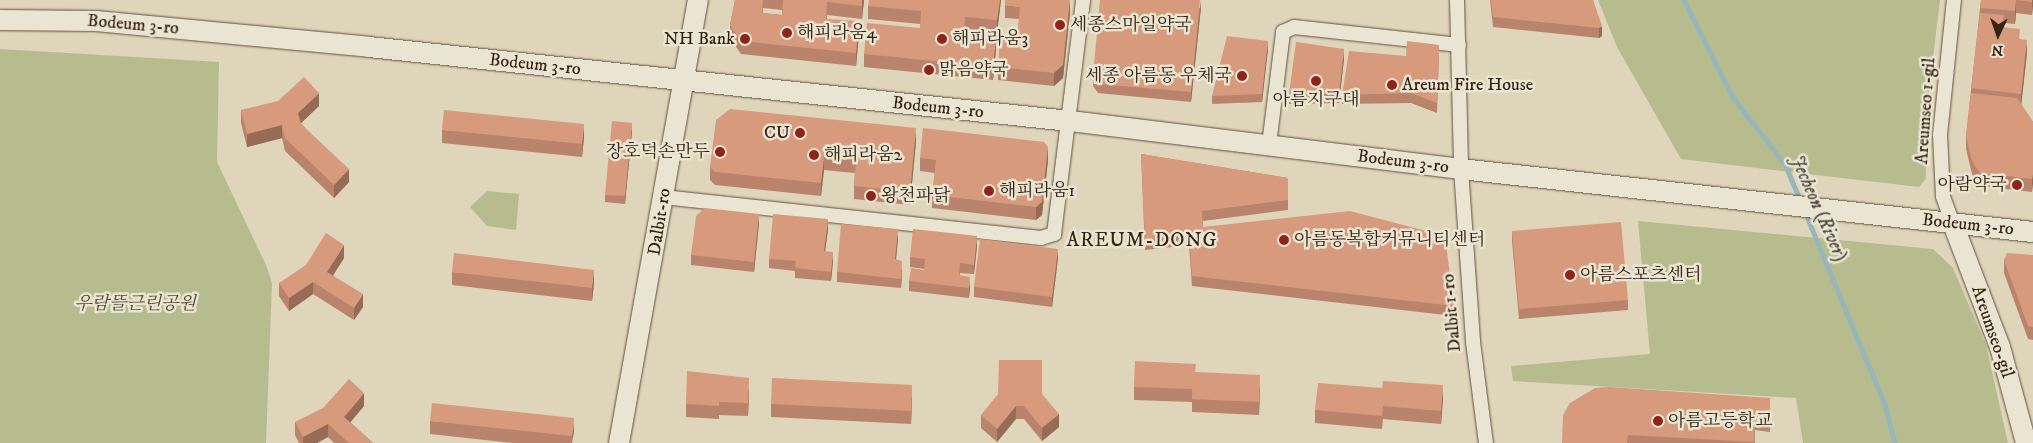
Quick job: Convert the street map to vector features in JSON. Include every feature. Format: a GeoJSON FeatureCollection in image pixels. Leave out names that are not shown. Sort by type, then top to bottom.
{"type":"FeatureCollection","features":[{"type":"Feature","properties":{"kind":"street","name":"Dalbit-ro"},"geometry":{"type":"LineString","coordinates":[[619,443],[698,0]]}},
{"type":"Feature","properties":{"kind":"street"},"geometry":{"type":"LineString","coordinates":[[663,197],[1041,238],[1054,234],[1070,121],[1082,0]]}},
{"type":"Feature","properties":{"kind":"street","name":"Dalbit 1-ro"},"geometry":{"type":"LineString","coordinates":[[1457,0],[1460,169],[1472,342],[1486,443]]}},
{"type":"Feature","properties":{"kind":"street","name":"Areumseo 1-gil"},"geometry":{"type":"LineString","coordinates":[[1953,224],[1943,196],[1940,135],[1954,0]]}},
{"type":"Feature","properties":{"kind":"street","name":"Bodeum 3-ro"},"geometry":{"type":"LineString","coordinates":[[0,20],[96,21],[1070,121],[1460,169],[2033,232]]}},
{"type":"Feature","properties":{"kind":"street"},"geometry":{"type":"LineString","coordinates":[[1269,145],[1283,32],[1294,27],[1459,45]]}},
{"type":"Feature","properties":{"kind":"street","name":"Areumseo-gil"},"geometry":{"type":"LineString","coordinates":[[1953,224],[2000,347],[2028,442]]}},
{"type":"Feature","properties":{"kind":"green space"},"geometry":{"type":"Polygon","coordinates":[[[1598,0],[1940,0],[1925,124],[1926,178],[1919,187],[1681,159],[1617,47],[1598,0]]]}},
{"type":"Feature","properties":{"kind":"green space","name":"우람뜰근린공원"},"geometry":{"type":"Polygon","coordinates":[[[0,49],[219,62],[217,162],[266,265],[272,283],[266,443],[0,443],[0,49]]]}},
{"type":"Feature","properties":{"kind":"green space"},"geometry":{"type":"Polygon","coordinates":[[[487,191],[519,194],[516,230],[487,226],[470,207],[487,191]]]}},
{"type":"Feature","properties":{"kind":"green space"},"geometry":{"type":"Polygon","coordinates":[[[1638,221],[1933,249],[1953,268],[1986,345],[2008,443],[1803,443],[1796,398],[1513,381],[1511,366],[1650,354],[1638,221]]]}},
{"type":"Feature","properties":{"kind":"building","name":"해피라움4"},"geometry":{"type":"Polygon","coordinates":[[[735,0],[763,0],[762,13],[782,15],[783,0],[862,0],[862,6],[827,2],[826,19],[859,21],[856,53],[741,41],[730,25],[735,0]]]}},
{"type":"Feature","properties":{"kind":"building","name":"해피라움3"},"geometry":{"type":"Polygon","coordinates":[[[869,0],[1000,0],[997,20],[965,17],[964,34],[996,37],[993,67],[864,54],[867,23],[920,28],[921,11],[868,6],[869,0]]]}},
{"type":"Feature","properties":{"kind":"building"},"geometry":{"type":"Polygon","coordinates":[[[1005,0],[1070,0],[1063,65],[1054,73],[998,67],[1000,38],[1017,40],[1020,7],[1005,5],[1005,0]]]}},
{"type":"Feature","properties":{"kind":"building"},"geometry":{"type":"Polygon","coordinates":[[[1100,0],[1200,0],[1191,92],[1098,84],[1093,76],[1100,0]]]}},
{"type":"Feature","properties":{"kind":"building"},"geometry":{"type":"Polygon","coordinates":[[[1491,0],[1593,0],[1602,26],[1599,28],[1493,17],[1491,0]]]}},
{"type":"Feature","properties":{"kind":"building"},"geometry":{"type":"Polygon","coordinates":[[[1981,0],[2016,0],[2015,11],[1980,8],[1981,0]]]}},
{"type":"Feature","properties":{"kind":"building"},"geometry":{"type":"Polygon","coordinates":[[[2016,0],[2032,0],[2032,2],[2016,0]]]}},
{"type":"Feature","properties":{"kind":"building"},"geometry":{"type":"Polygon","coordinates":[[[1980,13],[2004,15],[2002,27],[2020,29],[2019,39],[2027,40],[2021,94],[1971,88],[1980,13]]]}},
{"type":"Feature","properties":{"kind":"building","name":"세종 아름동 우체국"},"geometry":{"type":"Polygon","coordinates":[[[1227,36],[1268,41],[1262,94],[1212,96],[1227,36]]]}},
{"type":"Feature","properties":{"kind":"building","name":"Areum Fire House"},"geometry":{"type":"Polygon","coordinates":[[[1407,41],[1439,45],[1437,103],[1411,93],[1342,95],[1349,51],[1406,56],[1407,41]]]}},
{"type":"Feature","properties":{"kind":"building","name":"아름지구대"},"geometry":{"type":"Polygon","coordinates":[[[1296,42],[1344,49],[1339,94],[1289,94],[1296,42]]]}},
{"type":"Feature","properties":{"kind":"building"},"geometry":{"type":"Polygon","coordinates":[[[304,77],[319,93],[298,113],[301,124],[349,169],[334,185],[285,138],[282,125],[247,134],[241,110],[278,101],[304,77]]]}},
{"type":"Feature","properties":{"kind":"building"},"geometry":{"type":"Polygon","coordinates":[[[1971,93],[2017,98],[2033,122],[2032,179],[1980,173],[1972,161],[1966,136],[1971,93]]]}},
{"type":"Feature","properties":{"kind":"building","name":"해피라움2"},"geometry":{"type":"Polygon","coordinates":[[[730,109],[916,128],[910,192],[854,186],[856,160],[824,157],[821,183],[715,172],[710,167],[716,120],[730,109]]]}},
{"type":"Feature","properties":{"kind":"building"},"geometry":{"type":"Polygon","coordinates":[[[444,110],[584,124],[582,144],[442,130],[444,110]]]}},
{"type":"Feature","properties":{"kind":"building"},"geometry":{"type":"Polygon","coordinates":[[[612,121],[632,123],[625,196],[605,195],[612,121]]]}},
{"type":"Feature","properties":{"kind":"building","name":"해피라움1"},"geometry":{"type":"Polygon","coordinates":[[[923,128],[1044,142],[1048,147],[1042,202],[1036,207],[932,195],[936,160],[920,158],[923,128]]]}},
{"type":"Feature","properties":{"kind":"building","name":"아름동복합커뮤니티센터"},"geometry":{"type":"Polygon","coordinates":[[[1141,154],[1288,178],[1288,200],[1202,211],[1203,227],[1350,211],[1445,236],[1454,306],[1192,276],[1189,235],[1145,240],[1141,154]]]}},
{"type":"Feature","properties":{"kind":"building"},"geometry":{"type":"Polygon","coordinates":[[[705,208],[759,214],[754,262],[691,255],[696,216],[705,208]]]}},
{"type":"Feature","properties":{"kind":"building"},"geometry":{"type":"Polygon","coordinates":[[[773,214],[828,219],[824,251],[833,252],[831,272],[795,268],[796,261],[769,259],[773,214]]]}},
{"type":"Feature","properties":{"kind":"building","name":"아름스포츠센터"},"geometry":{"type":"Polygon","coordinates":[[[1621,222],[1628,300],[1519,309],[1512,231],[1621,222]]]}},
{"type":"Feature","properties":{"kind":"building"},"geometry":{"type":"Polygon","coordinates":[[[841,224],[898,229],[895,259],[902,261],[901,279],[837,272],[841,224]]]}},
{"type":"Feature","properties":{"kind":"building"},"geometry":{"type":"Polygon","coordinates":[[[913,229],[977,236],[974,265],[960,263],[959,275],[970,277],[969,288],[909,281],[911,268],[924,270],[925,259],[910,257],[913,229]]]}},
{"type":"Feature","properties":{"kind":"building"},"geometry":{"type":"Polygon","coordinates":[[[326,233],[344,245],[327,272],[363,294],[354,308],[313,282],[289,298],[279,283],[306,265],[326,233]]]}},
{"type":"Feature","properties":{"kind":"building"},"geometry":{"type":"Polygon","coordinates":[[[980,239],[1058,249],[1052,297],[974,287],[980,239]]]}},
{"type":"Feature","properties":{"kind":"building"},"geometry":{"type":"Polygon","coordinates":[[[454,253],[594,270],[592,288],[452,272],[454,253]]]}},
{"type":"Feature","properties":{"kind":"building"},"geometry":{"type":"Polygon","coordinates":[[[2007,253],[2033,255],[2033,327],[2028,326],[2004,260],[2007,253]]]}},
{"type":"Feature","properties":{"kind":"building"},"geometry":{"type":"Polygon","coordinates":[[[999,360],[1042,360],[1042,394],[1059,414],[1042,428],[1024,406],[1016,406],[997,429],[981,415],[998,394],[999,360]]]}},
{"type":"Feature","properties":{"kind":"building"},"geometry":{"type":"Polygon","coordinates":[[[1135,361],[1196,364],[1195,372],[1260,375],[1259,402],[1192,399],[1192,389],[1134,387],[1135,361]]]}},
{"type":"Feature","properties":{"kind":"building"},"geometry":{"type":"Polygon","coordinates":[[[687,371],[749,378],[748,403],[719,402],[719,406],[686,404],[687,371]]]}},
{"type":"Feature","properties":{"kind":"building"},"geometry":{"type":"Polygon","coordinates":[[[772,378],[912,385],[911,411],[771,404],[772,378]]]}},
{"type":"Feature","properties":{"kind":"building"},"geometry":{"type":"Polygon","coordinates":[[[349,379],[364,393],[344,417],[373,443],[349,443],[328,424],[303,437],[295,422],[323,408],[349,379]]]}},
{"type":"Feature","properties":{"kind":"building"},"geometry":{"type":"Polygon","coordinates":[[[1383,381],[1443,385],[1441,411],[1383,406],[1382,416],[1315,410],[1318,383],[1382,388],[1383,381]]]}},
{"type":"Feature","properties":{"kind":"building","name":"아름고등학교"},"geometry":{"type":"Polygon","coordinates":[[[1609,387],[1770,398],[1770,419],[1755,417],[1754,442],[1628,435],[1627,443],[1562,443],[1563,415],[1570,403],[1595,388],[1609,387]]]}},
{"type":"Feature","properties":{"kind":"building"},"geometry":{"type":"Polygon","coordinates":[[[432,403],[574,418],[572,436],[430,421],[432,403]]]}},
{"type":"Feature","properties":{"kind":"waterway","name":"Jecheon (River)"},"geometry":{"type":"LineString","coordinates":[[1684,0],[1732,96],[1785,164],[1800,200]]}},
{"type":"Feature","properties":{"kind":"waterway","name":"Jecheon (River)"},"geometry":{"type":"LineString","coordinates":[[1806,214],[1885,405],[1895,443]]}},
{"type":"Feature","properties":{"kind":"place","name":"세종스마일약국"},"geometry":{"type":"Point","coordinates":[1060,25]}},
{"type":"Feature","properties":{"kind":"place","name":"해피라움4"},"geometry":{"type":"Point","coordinates":[787,33]}},
{"type":"Feature","properties":{"kind":"place","name":"NH Bank"},"geometry":{"type":"Point","coordinates":[745,39]}},
{"type":"Feature","properties":{"kind":"place","name":"해피라움3"},"geometry":{"type":"Point","coordinates":[942,39]}},
{"type":"Feature","properties":{"kind":"place","name":"맑음약국"},"geometry":{"type":"Point","coordinates":[929,70]}},
{"type":"Feature","properties":{"kind":"place","name":"세종 아름동 우체국"},"geometry":{"type":"Point","coordinates":[1242,76]}},
{"type":"Feature","properties":{"kind":"place","name":"아름지구대"},"geometry":{"type":"Point","coordinates":[1316,81]}},
{"type":"Feature","properties":{"kind":"place","name":"Areum Fire House"},"geometry":{"type":"Point","coordinates":[1392,85]}},
{"type":"Feature","properties":{"kind":"place","name":"CU"},"geometry":{"type":"Point","coordinates":[800,133]}},
{"type":"Feature","properties":{"kind":"place","name":"장호덕손만두"},"geometry":{"type":"Point","coordinates":[720,152]}},
{"type":"Feature","properties":{"kind":"place","name":"해피라움2"},"geometry":{"type":"Point","coordinates":[814,155]}},
{"type":"Feature","properties":{"kind":"place","name":"아람약국"},"geometry":{"type":"Point","coordinates":[2017,185]}},
{"type":"Feature","properties":{"kind":"place","name":"해피라움1"},"geometry":{"type":"Point","coordinates":[989,191]}},
{"type":"Feature","properties":{"kind":"place","name":"왕천파닭"},"geometry":{"type":"Point","coordinates":[871,196]}},
{"type":"Feature","properties":{"kind":"place","name":"아름동복합커뮤니티센터"},"geometry":{"type":"Point","coordinates":[1284,240]}},
{"type":"Feature","properties":{"kind":"place","name":"아름스포츠센터"},"geometry":{"type":"Point","coordinates":[1570,275]}},
{"type":"Feature","properties":{"kind":"place","name":"아름고등학교"},"geometry":{"type":"Point","coordinates":[1658,421]}},
{"type":"Feature","properties":{"kind":"district","name":"AREUM-DONG"},"geometry":{"type":"Point","coordinates":[1142,240]}}]}
